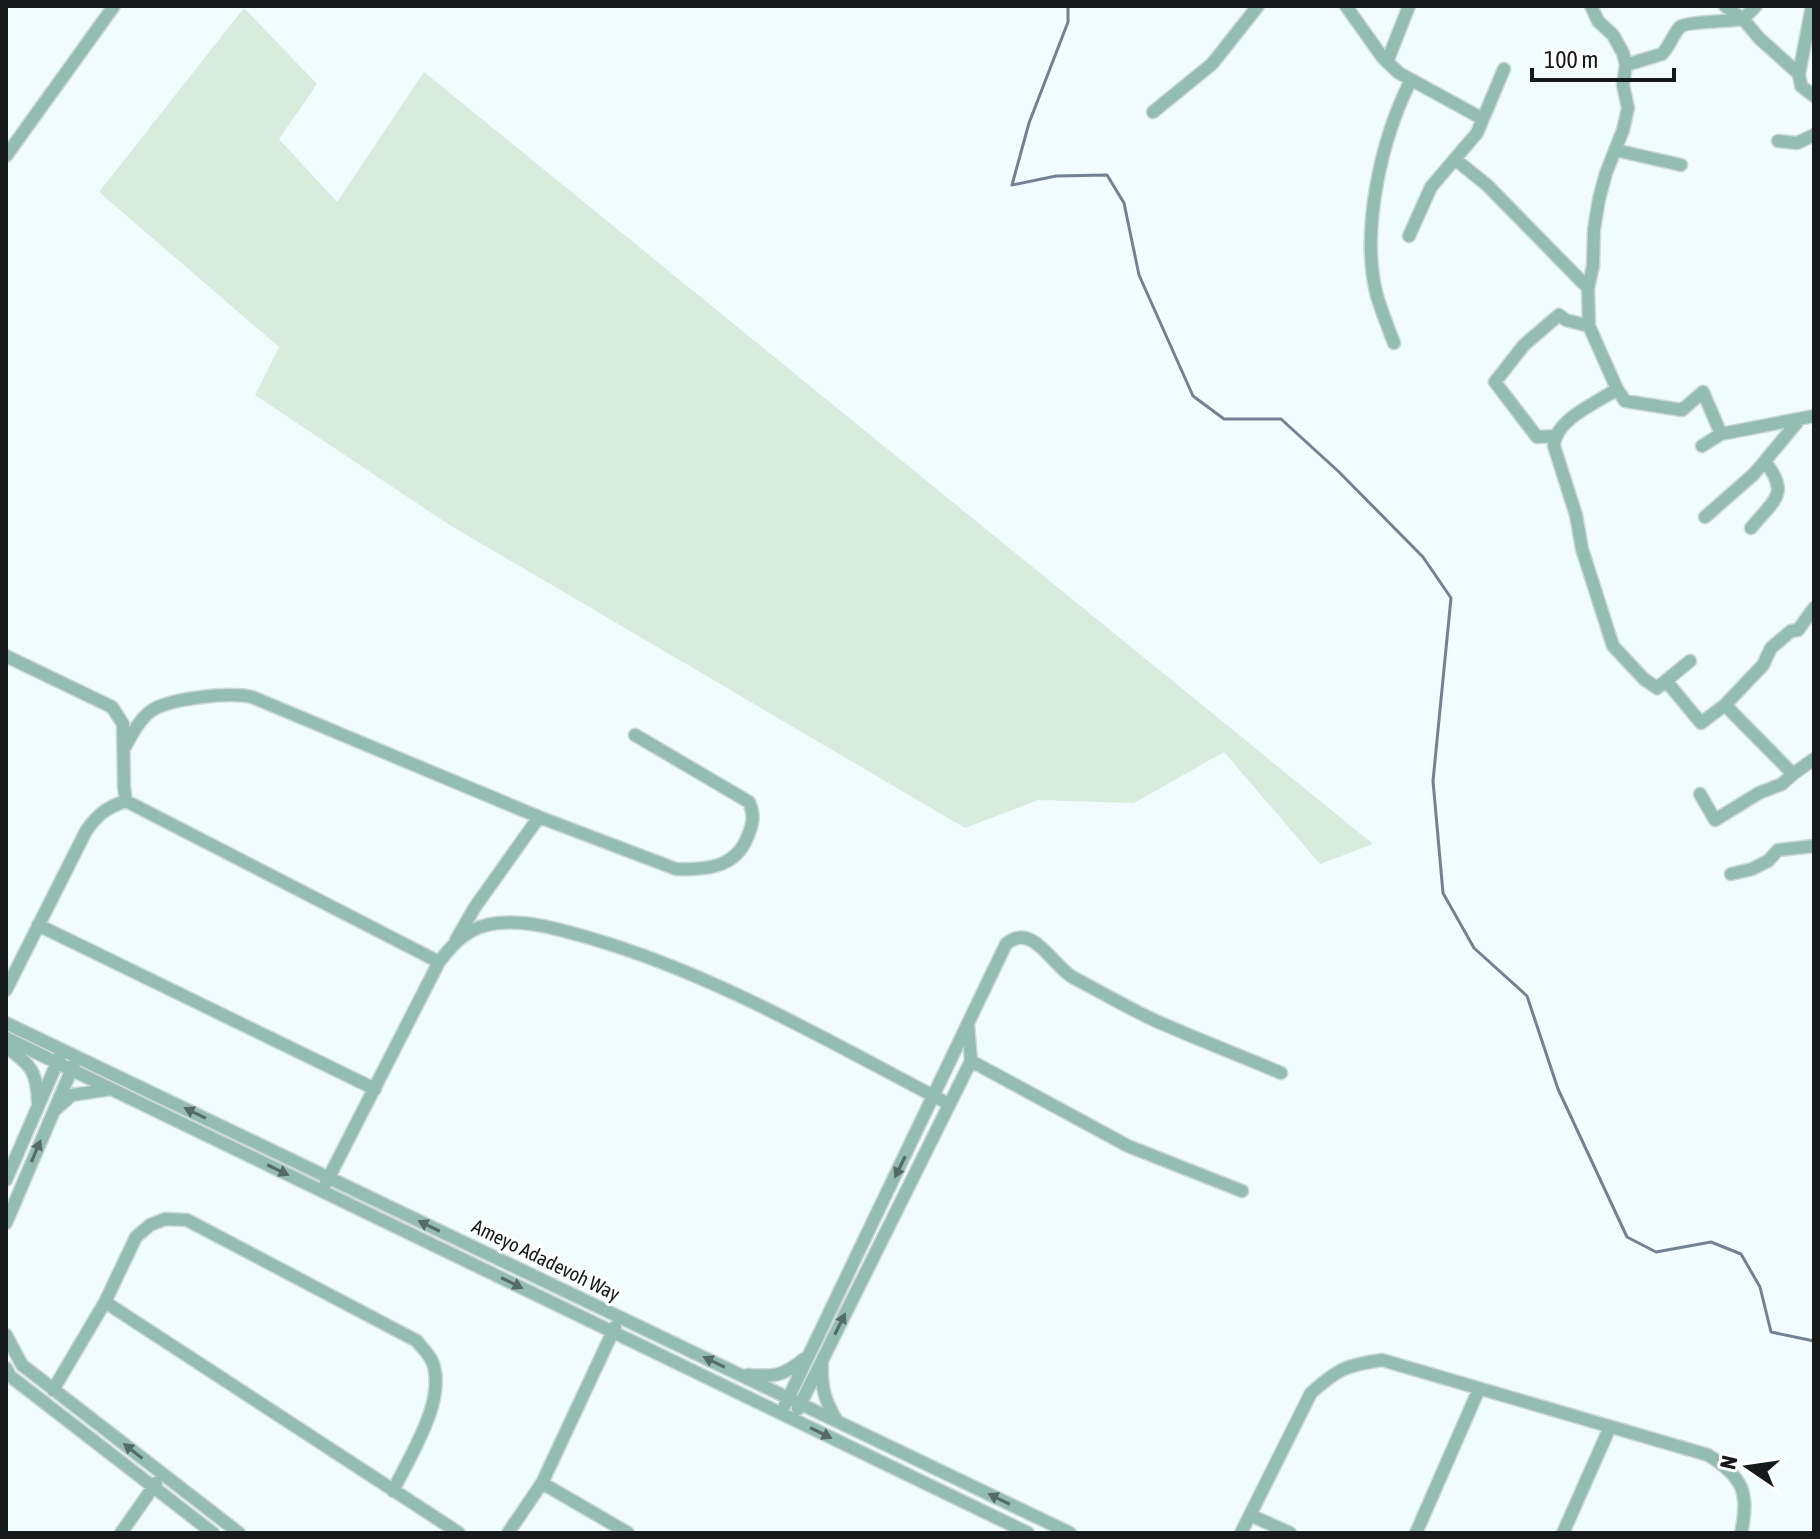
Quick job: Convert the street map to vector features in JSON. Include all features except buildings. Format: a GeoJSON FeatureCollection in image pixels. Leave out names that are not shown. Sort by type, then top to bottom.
{"type":"FeatureCollection","features":[{"type":"Feature","properties":{"kind":"street"},"geometry":{"type":"LineString","coordinates":[[6,156],[114,6]]}},
{"type":"Feature","properties":{"kind":"street"},"geometry":{"type":"LineString","coordinates":[[1153,112],[1212,64],[1258,6]]}},
{"type":"Feature","properties":{"kind":"street"},"geometry":{"type":"LineString","coordinates":[[1346,6],[1387,62],[1399,73],[1483,119]]}},
{"type":"Feature","properties":{"kind":"street"},"geometry":{"type":"LineString","coordinates":[[1387,62],[1409,6]]}},
{"type":"Feature","properties":{"kind":"street"},"geometry":{"type":"LineString","coordinates":[[1591,6],[1598,21],[1613,35],[1626,65],[1623,85],[1628,108],[1599,199],[1588,288],[1589,326],[1625,401],[1682,410],[1703,392],[1721,434]]}},
{"type":"Feature","properties":{"kind":"street"},"geometry":{"type":"LineString","coordinates":[[1725,6],[1743,19],[1799,74]]}},
{"type":"Feature","properties":{"kind":"street"},"geometry":{"type":"LineString","coordinates":[[1626,65],[1662,54],[1680,27],[1689,22],[1707,24],[1743,19],[1756,6]]}},
{"type":"Feature","properties":{"kind":"street"},"geometry":{"type":"LineString","coordinates":[[1812,6],[1799,74],[1801,86],[1814,96]]}},
{"type":"Feature","properties":{"kind":"street"},"geometry":{"type":"LineString","coordinates":[[1409,236],[1431,187],[1477,133],[1504,69]]}},
{"type":"Feature","properties":{"kind":"street"},"geometry":{"type":"LineString","coordinates":[[1394,343],[1377,294],[1370,238],[1387,136],[1411,80]]}},
{"type":"Feature","properties":{"kind":"street"},"geometry":{"type":"LineString","coordinates":[[1778,141],[1797,143],[1814,135]]}},
{"type":"Feature","properties":{"kind":"street"},"geometry":{"type":"LineString","coordinates":[[1615,150],[1681,165]]}},
{"type":"Feature","properties":{"kind":"street"},"geometry":{"type":"LineString","coordinates":[[1456,160],[1487,185],[1588,288]]}},
{"type":"Feature","properties":{"kind":"street"},"geometry":{"type":"LineString","coordinates":[[1555,436],[1537,437],[1495,382],[1524,345],[1559,315],[1589,326]]}},
{"type":"Feature","properties":{"kind":"street"},"geometry":{"type":"LineString","coordinates":[[1617,389],[1561,426],[1554,446],[1613,646],[1644,679],[1657,688],[1690,661]]}},
{"type":"Feature","properties":{"kind":"street"},"geometry":{"type":"LineString","coordinates":[[1702,446],[1721,434],[1807,418]]}},
{"type":"Feature","properties":{"kind":"street"},"geometry":{"type":"LineString","coordinates":[[1705,517],[1807,418]]}},
{"type":"Feature","properties":{"kind":"street"},"geometry":{"type":"LineString","coordinates":[[1751,528],[1777,496],[1780,486],[1765,462]]}},
{"type":"Feature","properties":{"kind":"street"},"geometry":{"type":"LineString","coordinates":[[1667,682],[1701,723],[1725,705],[1763,665],[1771,648],[1791,631],[1798,630],[1814,608]]}},
{"type":"Feature","properties":{"kind":"street"},"geometry":{"type":"LineString","coordinates":[[6,656],[112,707],[123,724],[126,801]]}},
{"type":"Feature","properties":{"kind":"street"},"geometry":{"type":"LineString","coordinates":[[125,747],[141,719],[165,703],[240,694],[539,817],[676,869],[700,870],[727,863],[742,849],[754,822],[749,802],[635,735]]}},
{"type":"Feature","properties":{"kind":"street"},"geometry":{"type":"LineString","coordinates":[[1725,705],[1793,774]]}},
{"type":"Feature","properties":{"kind":"street"},"geometry":{"type":"LineString","coordinates":[[1700,794],[1715,820],[1759,793],[1782,784],[1814,759]]}},
{"type":"Feature","properties":{"kind":"street"},"geometry":{"type":"LineString","coordinates":[[6,990],[97,815],[126,801],[439,962]]}},
{"type":"Feature","properties":{"kind":"street"},"geometry":{"type":"LineString","coordinates":[[322,1191],[439,962],[539,817]]}},
{"type":"Feature","properties":{"kind":"street"},"geometry":{"type":"LineString","coordinates":[[1731,874],[1768,861],[1778,850],[1814,846]]}},
{"type":"Feature","properties":{"kind":"street"},"geometry":{"type":"LineString","coordinates":[[454,942],[474,929],[495,923],[531,923],[621,947],[732,991],[949,1104]]}},
{"type":"Feature","properties":{"kind":"street"},"geometry":{"type":"LineString","coordinates":[[38,925],[375,1089]]}},
{"type":"Feature","properties":{"kind":"street"},"geometry":{"type":"LineString","coordinates":[[787,1416],[810,1354],[1006,944],[1013,938],[1021,937],[1041,946],[1065,973],[1154,1020],[1281,1073]]}},
{"type":"Feature","properties":{"kind":"street","name":"Ameyo Adadevoh Way"},"geometry":{"type":"LineString","coordinates":[[7,1021],[1070,1533]]}},
{"type":"Feature","properties":{"kind":"street"},"geometry":{"type":"LineString","coordinates":[[794,1401],[823,1359],[971,1061],[968,1023]]}},
{"type":"Feature","properties":{"kind":"street","name":"Ameyo Adadevoh Way"},"geometry":{"type":"LineString","coordinates":[[6,1038],[1028,1533]]}},
{"type":"Feature","properties":{"kind":"street"},"geometry":{"type":"LineString","coordinates":[[6,1047],[32,1068],[38,1083],[38,1106]]}},
{"type":"Feature","properties":{"kind":"street"},"geometry":{"type":"LineString","coordinates":[[6,1180],[63,1050]]}},
{"type":"Feature","properties":{"kind":"street"},"geometry":{"type":"LineString","coordinates":[[6,1223],[77,1057]]}},
{"type":"Feature","properties":{"kind":"street"},"geometry":{"type":"LineString","coordinates":[[971,1061],[1128,1146],[1242,1191]]}},
{"type":"Feature","properties":{"kind":"street"},"geometry":{"type":"LineString","coordinates":[[53,1112],[72,1095],[111,1089]]}},
{"type":"Feature","properties":{"kind":"street"},"geometry":{"type":"LineString","coordinates":[[53,1390],[105,1302],[136,1237],[150,1225],[165,1219],[187,1220],[417,1341],[432,1361],[436,1384],[432,1408],[393,1491]]}},
{"type":"Feature","properties":{"kind":"street"},"geometry":{"type":"LineString","coordinates":[[105,1302],[459,1533]]}},
{"type":"Feature","properties":{"kind":"street"},"geometry":{"type":"LineString","coordinates":[[508,1533],[542,1483],[620,1317]]}},
{"type":"Feature","properties":{"kind":"street"},"geometry":{"type":"LineString","coordinates":[[6,1335],[22,1365],[239,1533]]}},
{"type":"Feature","properties":{"kind":"street"},"geometry":{"type":"LineString","coordinates":[[739,1374],[769,1377],[787,1373],[810,1354]]}},
{"type":"Feature","properties":{"kind":"street"},"geometry":{"type":"LineString","coordinates":[[823,1359],[821,1388],[837,1421]]}},
{"type":"Feature","properties":{"kind":"street"},"geometry":{"type":"LineString","coordinates":[[1241,1533],[1311,1393],[1350,1364],[1382,1360],[1708,1455],[1727,1467],[1741,1485],[1747,1508],[1741,1533]]}},
{"type":"Feature","properties":{"kind":"street"},"geometry":{"type":"LineString","coordinates":[[6,1368],[10,1376],[213,1533]]}},
{"type":"Feature","properties":{"kind":"street"},"geometry":{"type":"LineString","coordinates":[[1416,1533],[1479,1389]]}},
{"type":"Feature","properties":{"kind":"street"},"geometry":{"type":"LineString","coordinates":[[1563,1533],[1610,1427]]}},
{"type":"Feature","properties":{"kind":"street"},"geometry":{"type":"LineString","coordinates":[[121,1533],[163,1475]]}},
{"type":"Feature","properties":{"kind":"street"},"geometry":{"type":"LineString","coordinates":[[542,1483],[628,1533]]}},
{"type":"Feature","properties":{"kind":"street"},"geometry":{"type":"LineString","coordinates":[[1250,1515],[1290,1533]]}},
{"type":"Feature","properties":{"kind":"green space"},"geometry":{"type":"Polygon","coordinates":[[[244,8],[317,84],[279,139],[337,202],[424,72],[1373,844],[1320,864],[1224,752],[1134,803],[1038,800],[965,828],[448,524],[255,395],[279,347],[99,192],[244,8]]]}},
{"type":"Feature","properties":{"kind":"waterway"},"geometry":{"type":"LineString","coordinates":[[1068,6],[1068,22],[1029,123],[1012,185],[1056,176],[1107,175],[1124,203],[1139,275],[1193,396],[1224,419],[1281,419],[1338,471],[1423,557],[1451,598],[1433,781],[1443,893],[1474,948],[1527,996],[1558,1089],[1627,1237],[1656,1252],[1711,1242],[1741,1254],[1760,1287],[1771,1332],[1814,1341]]}}]}
